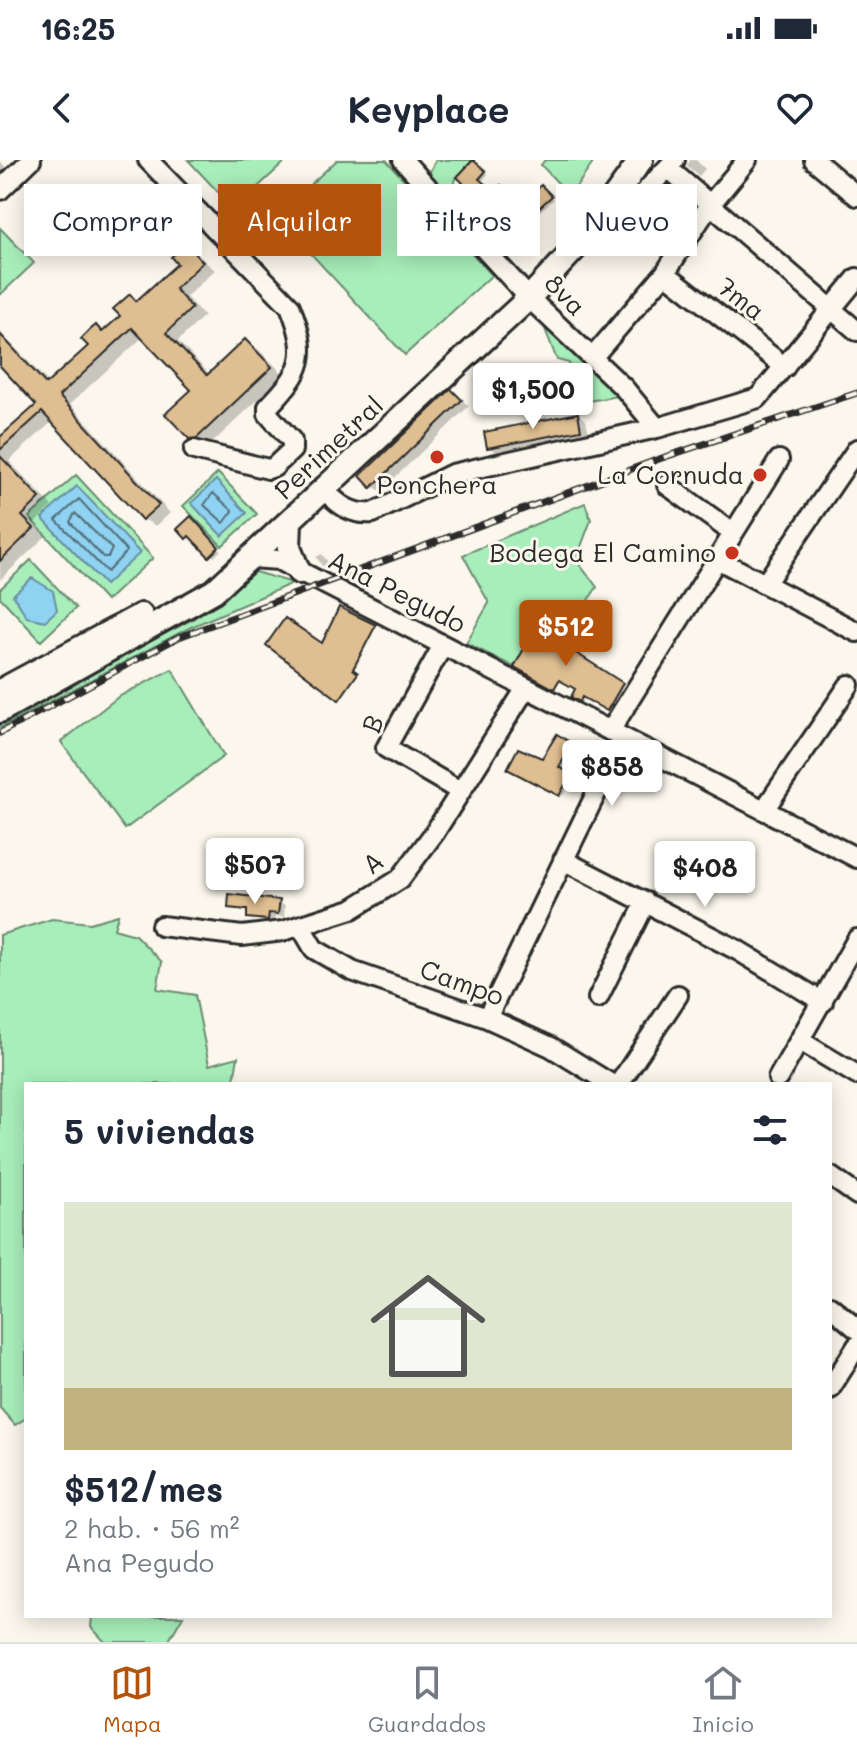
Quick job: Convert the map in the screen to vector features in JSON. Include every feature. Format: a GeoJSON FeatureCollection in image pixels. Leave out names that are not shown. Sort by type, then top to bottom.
{"type":"FeatureCollection","features":[{"type":"Feature","properties":{"kind":"main road","name":"Perimetral"},"geometry":{"type":"LineString","coordinates":[[0,691],[200,584],[324,490],[525,293],[585,218],[626,160]]}},
{"type":"Feature","properties":{"kind":"main road","name":"Perimetral"},"geometry":{"type":"LineString","coordinates":[[0,711],[214,591],[266,554],[282,520],[583,240],[641,160]]}},
{"type":"Feature","properties":{"kind":"main road"},"geometry":{"type":"LineString","coordinates":[[282,520],[299,572]]}},
{"type":"Feature","properties":{"kind":"main road"},"geometry":{"type":"LineString","coordinates":[[223,564],[266,554]]}},
{"type":"Feature","properties":{"kind":"street"},"geometry":{"type":"LineString","coordinates":[[0,190],[31,160]]}},
{"type":"Feature","properties":{"kind":"street"},"geometry":{"type":"LineString","coordinates":[[148,160],[290,306],[299,328],[301,353],[296,378],[268,407],[268,414],[292,441],[292,450],[268,469],[194,450]]}},
{"type":"Feature","properties":{"kind":"street","name":"8va"},"geometry":{"type":"LineString","coordinates":[[403,160],[525,293],[640,406],[648,431]]}},
{"type":"Feature","properties":{"kind":"street"},"geometry":{"type":"LineString","coordinates":[[420,178],[428,160]]}},
{"type":"Feature","properties":{"kind":"street"},"geometry":{"type":"LineString","coordinates":[[592,358],[665,273],[709,206],[747,160]]}},
{"type":"Feature","properties":{"kind":"street"},"geometry":{"type":"LineString","coordinates":[[814,160],[857,196]]}},
{"type":"Feature","properties":{"kind":"street"},"geometry":{"type":"LineString","coordinates":[[653,184],[672,164],[709,206],[857,331]]}},
{"type":"Feature","properties":{"kind":"street","name":"7ma"},"geometry":{"type":"LineString","coordinates":[[665,273],[785,367]]}},
{"type":"Feature","properties":{"kind":"street"},"geometry":{"type":"LineString","coordinates":[[324,490],[340,507],[361,514],[373,513],[452,474],[648,431],[758,398],[857,278]]}},
{"type":"Feature","properties":{"kind":"street"},"geometry":{"type":"LineString","coordinates":[[765,584],[855,457]]}},
{"type":"Feature","properties":{"kind":"street"},"geometry":{"type":"LineString","coordinates":[[487,1018],[563,860],[617,734],[717,559],[779,460]]}},
{"type":"Feature","properties":{"kind":"street"},"geometry":{"type":"LineString","coordinates":[[667,485],[733,533]]}},
{"type":"Feature","properties":{"kind":"street","name":"Ana Pegudo"},"geometry":{"type":"LineString","coordinates":[[266,554],[857,858]]}},
{"type":"Feature","properties":{"kind":"street"},"geometry":{"type":"LineString","coordinates":[[717,559],[857,632]]}},
{"type":"Feature","properties":{"kind":"street","name":"B"},"geometry":{"type":"LineString","coordinates":[[443,645],[386,748],[460,791]]}},
{"type":"Feature","properties":{"kind":"street"},"geometry":{"type":"LineString","coordinates":[[764,810],[849,685]]}},
{"type":"Feature","properties":{"kind":"street","name":"A"},"geometry":{"type":"LineString","coordinates":[[161,926],[242,936],[301,927],[352,909],[400,879],[526,688]]}},
{"type":"Feature","properties":{"kind":"street"},"geometry":{"type":"LineString","coordinates":[[563,860],[739,951],[823,1002]]}},
{"type":"Feature","properties":{"kind":"street"},"geometry":{"type":"LineString","coordinates":[[598,998],[646,902]]}},
{"type":"Feature","properties":{"kind":"street","name":"Campo"},"geometry":{"type":"LineString","coordinates":[[301,927],[314,949],[352,971],[487,1018],[551,1047],[608,1082]]}},
{"type":"Feature","properties":{"kind":"street"},"geometry":{"type":"LineString","coordinates":[[778,1078],[854,951]]}},
{"type":"Feature","properties":{"kind":"street"},"geometry":{"type":"LineString","coordinates":[[620,1082],[678,995]]}},
{"type":"Feature","properties":{"kind":"street"},"geometry":{"type":"LineString","coordinates":[[802,1042],[857,1075]]}},
{"type":"Feature","properties":{"kind":"street"},"geometry":{"type":"LineString","coordinates":[[832,1177],[857,1195]]}},
{"type":"Feature","properties":{"kind":"street"},"geometry":{"type":"LineString","coordinates":[[832,1308],[857,1329]]}},
{"type":"Feature","properties":{"kind":"street"},"geometry":{"type":"LineString","coordinates":[[832,1380],[857,1346]]}},
{"type":"Feature","properties":{"kind":"green space"},"geometry":{"type":"Polygon","coordinates":[[[188,160],[287,160],[261,184],[218,184],[218,192],[188,160]]]}},
{"type":"Feature","properties":{"kind":"green space"},"geometry":{"type":"Polygon","coordinates":[[[337,160],[386,160],[408,184],[397,184],[397,256],[474,256],[492,275],[405,355],[313,256],[381,256],[381,184],[311,184],[337,160]]]}},
{"type":"Feature","properties":{"kind":"green space"},"geometry":{"type":"Polygon","coordinates":[[[436,160],[473,160],[453,184],[438,184],[429,173],[436,160]]]}},
{"type":"Feature","properties":{"kind":"green space"},"geometry":{"type":"Polygon","coordinates":[[[545,160],[595,160],[578,184],[559,184],[541,165],[545,160]]]}},
{"type":"Feature","properties":{"kind":"green space"},"geometry":{"type":"Polygon","coordinates":[[[0,228],[34,263],[0,295],[0,228]]]}},
{"type":"Feature","properties":{"kind":"green space"},"geometry":{"type":"Polygon","coordinates":[[[540,316],[624,395],[576,403],[569,363],[557,360],[540,316]]]}},
{"type":"Feature","properties":{"kind":"green space"},"geometry":{"type":"Polygon","coordinates":[[[218,473],[257,514],[222,546],[183,506],[218,473]]]}},
{"type":"Feature","properties":{"kind":"green space"},"geometry":{"type":"Polygon","coordinates":[[[76,475],[153,558],[106,601],[29,517],[76,475]]]}},
{"type":"Feature","properties":{"kind":"green space"},"geometry":{"type":"Polygon","coordinates":[[[585,503],[591,520],[576,560],[597,587],[566,633],[540,620],[514,667],[466,643],[489,603],[463,555],[585,503]]]}},
{"type":"Feature","properties":{"kind":"green space"},"geometry":{"type":"Polygon","coordinates":[[[31,560],[76,608],[41,641],[0,597],[0,589],[31,560]]]}},
{"type":"Feature","properties":{"kind":"green space"},"geometry":{"type":"Polygon","coordinates":[[[255,572],[293,583],[191,627],[0,728],[0,721],[193,619],[255,572]]]}},
{"type":"Feature","properties":{"kind":"green space"},"geometry":{"type":"Polygon","coordinates":[[[172,669],[224,756],[125,829],[61,742],[118,697],[172,669]]]}},
{"type":"Feature","properties":{"kind":"green space"},"geometry":{"type":"Polygon","coordinates":[[[118,915],[114,929],[135,935],[162,962],[157,989],[195,995],[209,1065],[238,1057],[232,1082],[24,1082],[24,1419],[15,1425],[0,1408],[0,935],[52,919],[90,923],[118,915]]]}},
{"type":"Feature","properties":{"kind":"green space"},"geometry":{"type":"Polygon","coordinates":[[[92,1618],[182,1618],[168,1642],[105,1642],[91,1627],[92,1618]]]}},
{"type":"Feature","properties":{"kind":"water"},"geometry":{"type":"Polygon","coordinates":[[[216,480],[247,513],[222,536],[191,503],[216,480]]]}},
{"type":"Feature","properties":{"kind":"water"},"geometry":{"type":"Polygon","coordinates":[[[77,486],[140,553],[105,585],[42,518],[77,486]]]}},
{"type":"Feature","properties":{"kind":"water"},"geometry":{"type":"Polygon","coordinates":[[[32,578],[53,591],[57,610],[45,621],[27,617],[13,595],[32,578]]]}},
{"type":"Feature","properties":{"kind":"building"},"geometry":{"type":"Polygon","coordinates":[[[473,160],[486,171],[479,179],[485,184],[462,184],[457,177],[473,160]]]}},
{"type":"Feature","properties":{"kind":"building"},"geometry":{"type":"Polygon","coordinates":[[[541,185],[552,196],[540,207],[541,185]]]}},
{"type":"Feature","properties":{"kind":"building"},"geometry":{"type":"Polygon","coordinates":[[[198,256],[203,262],[175,289],[192,308],[166,333],[207,375],[245,339],[272,367],[197,438],[189,439],[165,414],[191,390],[132,328],[59,396],[159,505],[142,520],[42,412],[0,450],[0,437],[36,405],[0,366],[0,334],[46,384],[88,346],[81,339],[90,330],[96,325],[102,332],[120,316],[113,309],[130,294],[136,301],[177,264],[171,257],[198,256]]]}},
{"type":"Feature","properties":{"kind":"building"},"geometry":{"type":"Polygon","coordinates":[[[570,367],[572,380],[478,398],[476,384],[570,367]]]}},
{"type":"Feature","properties":{"kind":"building"},"geometry":{"type":"Polygon","coordinates":[[[451,389],[462,400],[371,488],[360,476],[451,389]]]}},
{"type":"Feature","properties":{"kind":"building"},"geometry":{"type":"Polygon","coordinates":[[[578,413],[581,430],[487,448],[484,432],[578,413]]]}},
{"type":"Feature","properties":{"kind":"building"},"geometry":{"type":"Polygon","coordinates":[[[0,456],[40,498],[22,516],[34,528],[0,561],[0,456]]]}},
{"type":"Feature","properties":{"kind":"building"},"geometry":{"type":"Polygon","coordinates":[[[191,516],[219,547],[209,557],[189,536],[186,539],[177,529],[191,516]]]}},
{"type":"Feature","properties":{"kind":"building"},"geometry":{"type":"Polygon","coordinates":[[[339,607],[376,625],[353,669],[358,673],[339,700],[266,645],[285,618],[322,643],[339,607]]]}},
{"type":"Feature","properties":{"kind":"building"},"geometry":{"type":"Polygon","coordinates":[[[540,619],[559,633],[556,640],[623,683],[607,711],[582,697],[580,702],[571,697],[575,689],[559,680],[554,689],[514,667],[540,619]]]}},
{"type":"Feature","properties":{"kind":"building"},"geometry":{"type":"Polygon","coordinates":[[[557,734],[573,744],[559,767],[571,774],[559,796],[507,769],[518,748],[542,758],[557,734]]]}},
{"type":"Feature","properties":{"kind":"building"},"geometry":{"type":"Polygon","coordinates":[[[229,894],[280,900],[278,914],[269,913],[268,920],[247,918],[247,910],[228,908],[229,894]]]}},
{"type":"Feature","properties":{"kind":"railway"},"geometry":{"type":"LineString","coordinates":[[0,733],[179,637],[659,459],[857,393]]}},
{"type":"Feature","properties":{"kind":"place","name":"Ponchera"},"geometry":{"type":"Point","coordinates":[437,457]}},
{"type":"Feature","properties":{"kind":"place","name":"La Cornuda"},"geometry":{"type":"Point","coordinates":[760,475]}},
{"type":"Feature","properties":{"kind":"place","name":"Bodega El Camino"},"geometry":{"type":"Point","coordinates":[732,553]}}]}
